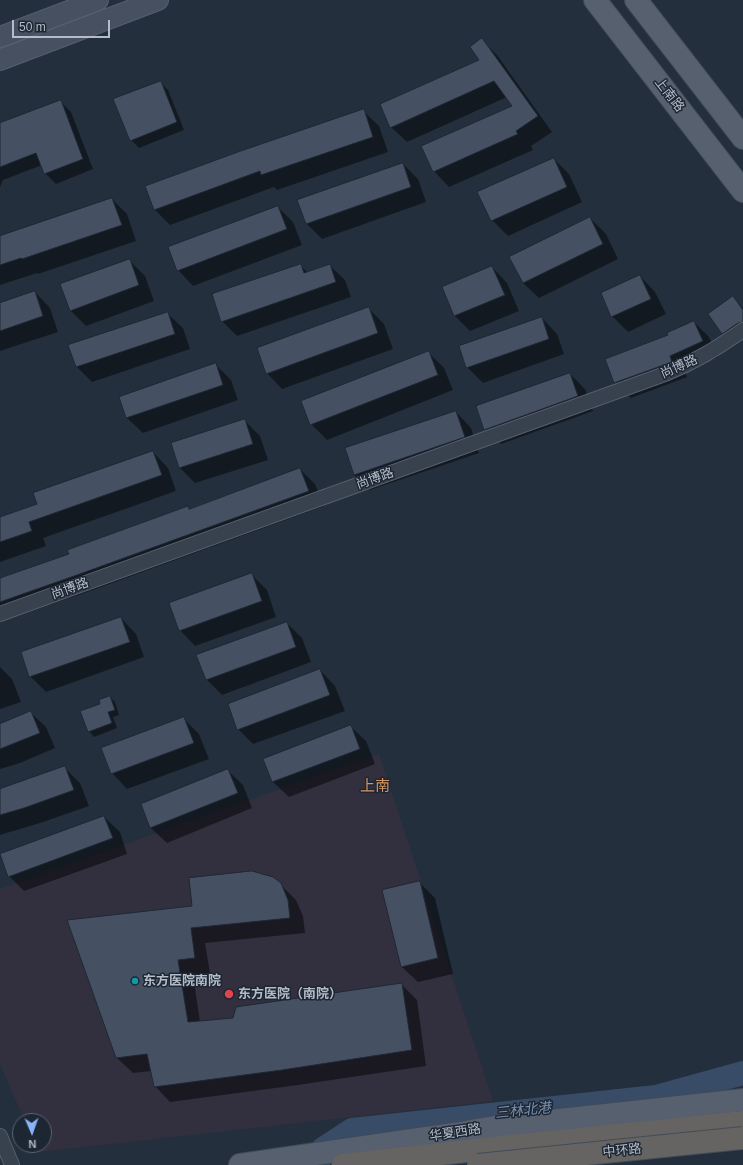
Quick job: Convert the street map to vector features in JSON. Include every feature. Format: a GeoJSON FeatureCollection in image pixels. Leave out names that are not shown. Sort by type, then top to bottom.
{"type":"FeatureCollection","features":[{"type":"Feature","properties":{"kind":"highway"},"geometry":{"type":"LineString","coordinates":[[343,1165],[743,1122]]}},
{"type":"Feature","properties":{"kind":"highway","name":"中环路"},"geometry":{"type":"LineString","coordinates":[[490,1162],[743,1138]]}},
{"type":"Feature","properties":{"kind":"main road"},"geometry":{"type":"LineString","coordinates":[[0,37],[98,0]]}},
{"type":"Feature","properties":{"kind":"main road"},"geometry":{"type":"LineString","coordinates":[[0,60],[158,0]]}},
{"type":"Feature","properties":{"kind":"main road","name":"上南路"},"geometry":{"type":"LineString","coordinates":[[595,0],[743,191]]}},
{"type":"Feature","properties":{"kind":"main road"},"geometry":{"type":"LineString","coordinates":[[636,0],[743,138]]}},
{"type":"Feature","properties":{"kind":"main road","name":"华夏西路"},"geometry":{"type":"LineString","coordinates":[[240,1165],[495,1127],[743,1100]]}},
{"type":"Feature","properties":{"kind":"main road","name":"华夏西路"},"geometry":{"type":"LineString","coordinates":[[408,1165],[490,1162],[743,1132]]}},
{"type":"Feature","properties":{"kind":"street","name":"尚博路"},"geometry":{"type":"LineString","coordinates":[[0,614],[665,374],[704,356],[743,330]]}},
{"type":"Feature","properties":{"kind":"street"},"geometry":{"type":"LineString","coordinates":[[0,1136],[12,1165]]}},
{"type":"Feature","properties":{"kind":"shaded area","name":"东方医院（南院）"},"geometry":{"type":"Polygon","coordinates":[[[379,754],[493,1101],[52,1151],[52,1113],[21,1113],[0,1064],[0,889],[379,754]]]}},
{"type":"Feature","properties":{"kind":"building"},"geometry":{"type":"Polygon","coordinates":[[[482,38],[538,116],[516,131],[518,134],[433,172],[421,146],[512,106],[494,81],[390,128],[380,104],[479,60],[470,47],[482,38]]]}},
{"type":"Feature","properties":{"kind":"building"},"geometry":{"type":"Polygon","coordinates":[[[161,81],[177,122],[130,141],[113,99],[161,81]]]}},
{"type":"Feature","properties":{"kind":"building"},"geometry":{"type":"Polygon","coordinates":[[[61,100],[83,159],[44,174],[36,153],[0,167],[0,123],[61,100]]]}},
{"type":"Feature","properties":{"kind":"building"},"geometry":{"type":"Polygon","coordinates":[[[364,109],[373,137],[261,175],[260,171],[154,210],[145,186],[238,152],[364,109]]]}},
{"type":"Feature","properties":{"kind":"building"},"geometry":{"type":"Polygon","coordinates":[[[554,158],[567,187],[491,221],[477,192],[554,158]]]}},
{"type":"Feature","properties":{"kind":"building"},"geometry":{"type":"Polygon","coordinates":[[[403,163],[411,187],[306,224],[297,200],[403,163]]]}},
{"type":"Feature","properties":{"kind":"building"},"geometry":{"type":"Polygon","coordinates":[[[112,198],[122,225],[0,265],[0,236],[112,198]]]}},
{"type":"Feature","properties":{"kind":"building"},"geometry":{"type":"Polygon","coordinates":[[[278,206],[287,229],[177,271],[168,247],[278,206]]]}},
{"type":"Feature","properties":{"kind":"building"},"geometry":{"type":"Polygon","coordinates":[[[590,217],[603,244],[523,283],[509,257],[590,217]]]}},
{"type":"Feature","properties":{"kind":"building"},"geometry":{"type":"Polygon","coordinates":[[[130,259],[139,285],[70,311],[60,284],[130,259]]]}},
{"type":"Feature","properties":{"kind":"building"},"geometry":{"type":"Polygon","coordinates":[[[301,264],[304,273],[330,264],[336,282],[221,322],[212,294],[301,264]]]}},
{"type":"Feature","properties":{"kind":"building"},"geometry":{"type":"Polygon","coordinates":[[[492,266],[505,295],[454,316],[442,287],[492,266]]]}},
{"type":"Feature","properties":{"kind":"building"},"geometry":{"type":"Polygon","coordinates":[[[640,275],[651,299],[611,317],[601,293],[640,275]]]}},
{"type":"Feature","properties":{"kind":"building"},"geometry":{"type":"Polygon","coordinates":[[[35,291],[43,316],[0,331],[0,303],[35,291]]]}},
{"type":"Feature","properties":{"kind":"building"},"geometry":{"type":"Polygon","coordinates":[[[733,296],[743,310],[743,322],[738,323],[722,334],[708,314],[733,296]]]}},
{"type":"Feature","properties":{"kind":"building"},"geometry":{"type":"Polygon","coordinates":[[[369,307],[378,333],[266,374],[257,348],[369,307]]]}},
{"type":"Feature","properties":{"kind":"building"},"geometry":{"type":"Polygon","coordinates":[[[168,312],[175,334],[76,367],[68,345],[168,312]]]}},
{"type":"Feature","properties":{"kind":"building"},"geometry":{"type":"Polygon","coordinates":[[[542,317],[549,339],[466,368],[459,346],[542,317]]]}},
{"type":"Feature","properties":{"kind":"building"},"geometry":{"type":"Polygon","coordinates":[[[694,321],[703,341],[670,356],[672,362],[614,383],[605,359],[668,335],[667,333],[694,321]]]}},
{"type":"Feature","properties":{"kind":"building"},"geometry":{"type":"Polygon","coordinates":[[[429,351],[438,375],[310,425],[301,401],[429,351]]]}},
{"type":"Feature","properties":{"kind":"building"},"geometry":{"type":"Polygon","coordinates":[[[216,363],[223,385],[126,418],[119,397],[216,363]]]}},
{"type":"Feature","properties":{"kind":"building"},"geometry":{"type":"Polygon","coordinates":[[[570,373],[578,396],[484,430],[476,406],[570,373]]]}},
{"type":"Feature","properties":{"kind":"building"},"geometry":{"type":"Polygon","coordinates":[[[456,411],[465,437],[354,475],[345,448],[456,411]]]}},
{"type":"Feature","properties":{"kind":"building"},"geometry":{"type":"Polygon","coordinates":[[[245,419],[253,444],[179,468],[171,443],[245,419]]]}},
{"type":"Feature","properties":{"kind":"building"},"geometry":{"type":"Polygon","coordinates":[[[153,451],[162,475],[29,522],[32,531],[0,542],[0,517],[37,504],[33,493],[153,451]]]}},
{"type":"Feature","properties":{"kind":"building"},"geometry":{"type":"Polygon","coordinates":[[[300,468],[309,491],[0,602],[0,578],[69,554],[67,550],[188,506],[189,509],[300,468]]]}},
{"type":"Feature","properties":{"kind":"building"},"geometry":{"type":"Polygon","coordinates":[[[252,573],[262,601],[179,631],[169,603],[252,573]]]}},
{"type":"Feature","properties":{"kind":"building"},"geometry":{"type":"Polygon","coordinates":[[[121,617],[130,642],[29,677],[21,652],[121,617]]]}},
{"type":"Feature","properties":{"kind":"building"},"geometry":{"type":"Polygon","coordinates":[[[287,622],[296,647],[206,680],[196,655],[287,622]]]}},
{"type":"Feature","properties":{"kind":"building"},"geometry":{"type":"Polygon","coordinates":[[[320,669],[330,695],[237,730],[228,704],[320,669]]]}},
{"type":"Feature","properties":{"kind":"building"},"geometry":{"type":"Polygon","coordinates":[[[110,696],[115,710],[108,712],[112,723],[88,732],[80,711],[100,704],[99,700],[110,696]]]}},
{"type":"Feature","properties":{"kind":"building"},"geometry":{"type":"Polygon","coordinates":[[[31,711],[40,733],[0,749],[0,724],[31,711]]]}},
{"type":"Feature","properties":{"kind":"building"},"geometry":{"type":"Polygon","coordinates":[[[184,717],[194,743],[111,774],[101,748],[184,717]]]}},
{"type":"Feature","properties":{"kind":"building"},"geometry":{"type":"Polygon","coordinates":[[[351,725],[360,749],[272,782],[263,759],[351,725]]]}},
{"type":"Feature","properties":{"kind":"building"},"geometry":{"type":"Polygon","coordinates":[[[65,766],[74,790],[0,815],[0,789],[65,766]]]}},
{"type":"Feature","properties":{"kind":"building"},"geometry":{"type":"Polygon","coordinates":[[[228,769],[238,793],[150,828],[141,804],[228,769]]]}},
{"type":"Feature","properties":{"kind":"building"},"geometry":{"type":"Polygon","coordinates":[[[104,816],[113,838],[8,877],[0,854],[104,816]]]}},
{"type":"Feature","properties":{"kind":"building","name":"东方医院南院"},"geometry":{"type":"Polygon","coordinates":[[[252,871],[273,877],[281,883],[288,900],[290,918],[191,928],[195,958],[178,960],[188,1022],[233,1018],[236,1007],[402,983],[412,1050],[282,1070],[154,1087],[147,1054],[116,1058],[67,920],[192,906],[189,878],[252,871]]]}},
{"type":"Feature","properties":{"kind":"building"},"geometry":{"type":"Polygon","coordinates":[[[420,881],[438,958],[401,967],[382,890],[420,881]]]}},
{"type":"Feature","properties":{"kind":"waterway","name":"三林北港"},"geometry":{"type":"LineString","coordinates":[[317,1165],[323,1149],[352,1130],[656,1097],[743,1073]]}},
{"type":"Feature","properties":{"kind":"place","name":"东方医院南院"},"geometry":{"type":"Point","coordinates":[135,981]}},
{"type":"Feature","properties":{"kind":"place","name":"东方医院（南院）"},"geometry":{"type":"Point","coordinates":[229,994]}},
{"type":"Feature","properties":{"kind":"district","name":"上南"},"geometry":{"type":"Point","coordinates":[375,787]}}]}
